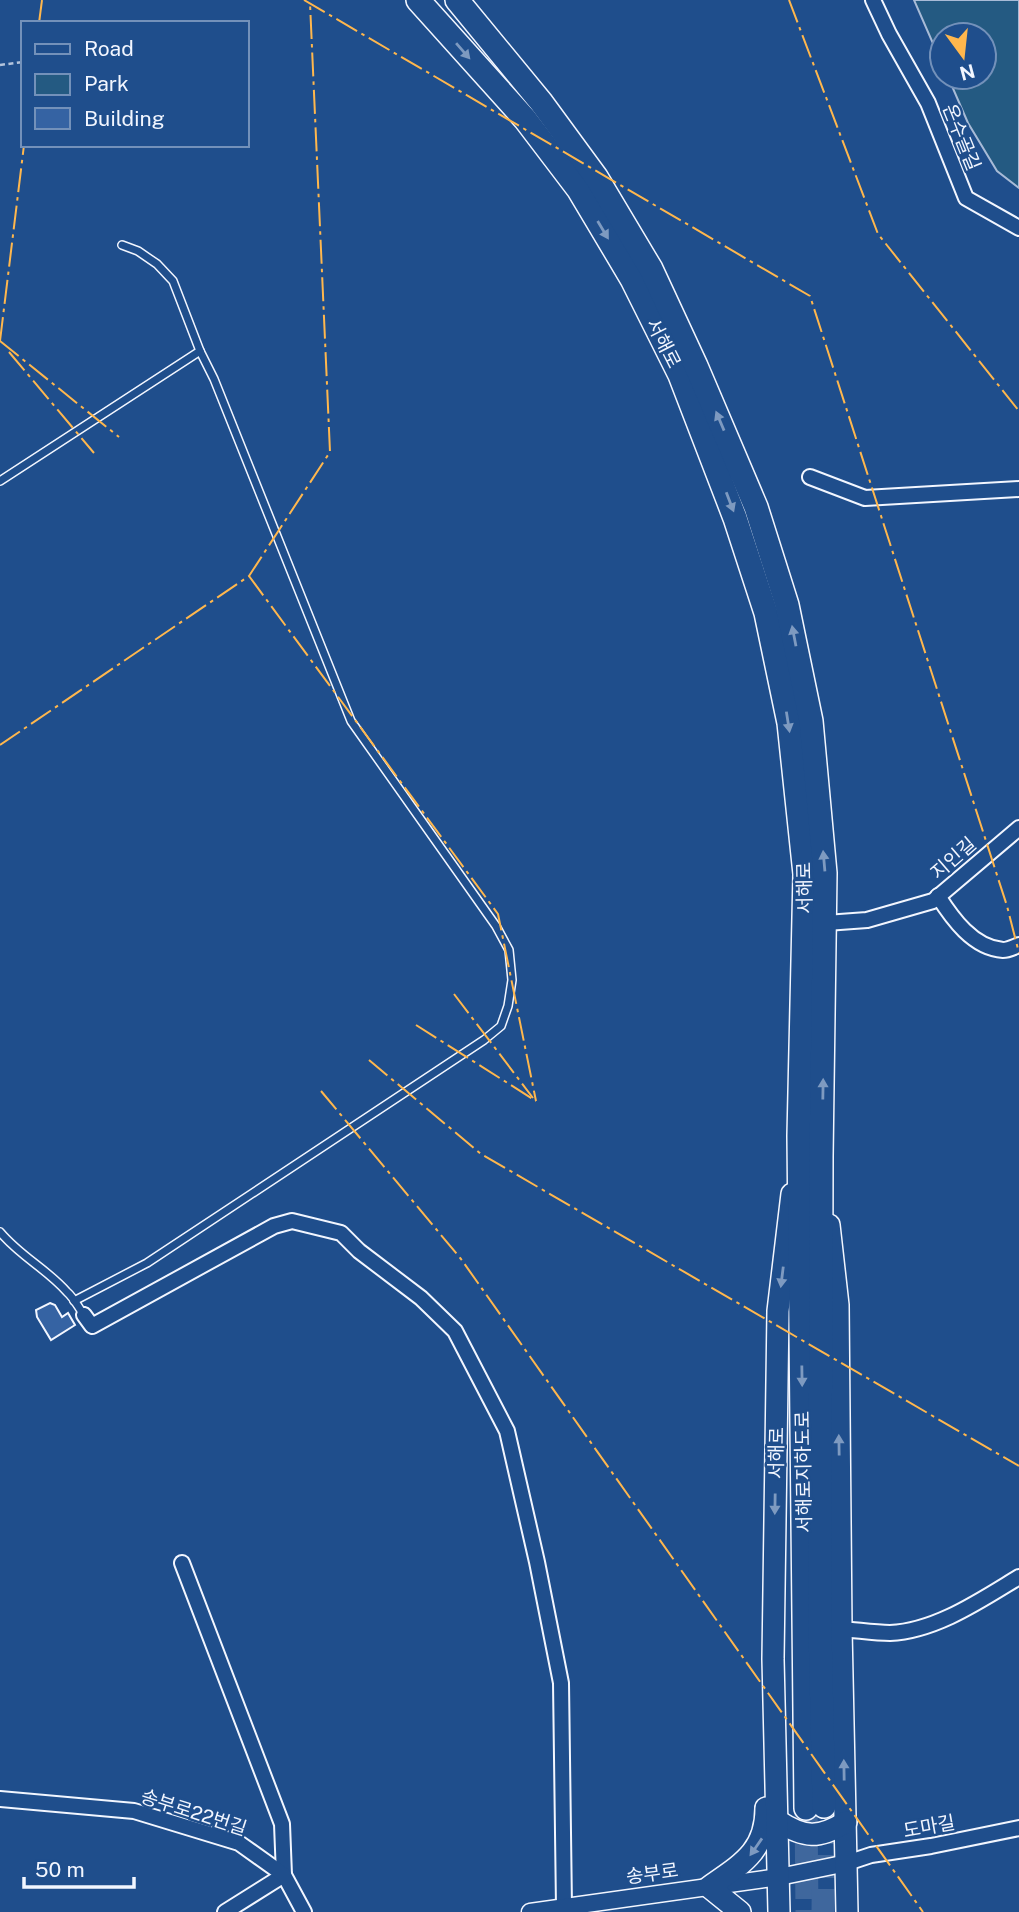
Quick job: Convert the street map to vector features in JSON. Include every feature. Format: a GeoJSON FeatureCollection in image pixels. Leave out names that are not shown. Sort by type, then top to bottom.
{"type":"FeatureCollection","features":[{"type":"Feature","properties":{"kind":"highway","name":"서해로"},"geometry":{"type":"LineString","coordinates":[[418,0],[525,119],[579,190],[632,279],[680,375],[736,518],[766,613],[789,723],[806,874],[799,1136]]}},
{"type":"Feature","properties":{"kind":"highway","name":"서해로"},"geometry":{"type":"LineString","coordinates":[[457,0],[533,92],[596,177],[651,269],[756,507],[788,605],[811,721],[825,873],[821,1157]]}},
{"type":"Feature","properties":{"kind":"highway","name":"서해로지하도로"},"geometry":{"type":"LineString","coordinates":[[799,1136],[815,1807],[820,1630],[821,1157]]}},
{"type":"Feature","properties":{"kind":"main road","name":"서해로"},"geometry":{"type":"LineString","coordinates":[[779,1912],[773,1659],[778,1311],[799,1136]]}},
{"type":"Feature","properties":{"kind":"main road","name":"서해로"},"geometry":{"type":"LineString","coordinates":[[821,1157],[838,1305],[847,1912]]}},
{"type":"Feature","properties":{"kind":"main road"},"geometry":{"type":"LineString","coordinates":[[740,1912],[709,1887],[740,1866],[752,1853],[760,1844],[766,1824],[766,1705],[773,1659]]}},
{"type":"Feature","properties":{"kind":"main road"},"geometry":{"type":"LineString","coordinates":[[778,1821],[793,1831],[810,1835],[830,1832],[846,1822]]}},
{"type":"Feature","properties":{"kind":"street","name":"온수골길"},"geometry":{"type":"LineString","coordinates":[[873,0],[928,103],[966,198],[1019,228]]}},
{"type":"Feature","properties":{"kind":"street"},"geometry":{"type":"LineString","coordinates":[[810,477],[865,498],[1019,489]]}},
{"type":"Feature","properties":{"kind":"street","name":"지인길"},"geometry":{"type":"LineString","coordinates":[[826,923],[867,919],[933,901],[1019,828]]}},
{"type":"Feature","properties":{"kind":"street"},"geometry":{"type":"LineString","coordinates":[[938,896],[953,919],[987,946],[1005,951],[1019,945]]}},
{"type":"Feature","properties":{"kind":"street"},"geometry":{"type":"LineString","coordinates":[[84,1315],[92,1326],[274,1226],[292,1221],[341,1233],[359,1251],[421,1298],[455,1331],[508,1431],[561,1683],[564,1907]]}},
{"type":"Feature","properties":{"kind":"street"},"geometry":{"type":"LineString","coordinates":[[182,1563],[282,1824],[284,1875],[225,1912]]}},
{"type":"Feature","properties":{"kind":"street"},"geometry":{"type":"LineString","coordinates":[[841,1629],[891,1633],[937,1622],[980,1601],[1019,1577]]}},
{"type":"Feature","properties":{"kind":"street","name":"송부로22번길"},"geometry":{"type":"LineString","coordinates":[[0,1799],[134,1811],[239,1843],[284,1875],[304,1912]]}},
{"type":"Feature","properties":{"kind":"street","name":"도마길"},"geometry":{"type":"LineString","coordinates":[[847,1863],[872,1855],[1019,1828]]}},
{"type":"Feature","properties":{"kind":"street","name":"송부로"},"geometry":{"type":"LineString","coordinates":[[530,1912],[779,1877],[847,1863]]}},
{"type":"Feature","properties":{"kind":"lane"},"geometry":{"type":"LineString","coordinates":[[74,1301],[147,1263],[484,1040],[501,1026],[508,1006],[512,980],[509,950],[496,926],[351,721],[173,281],[157,264],[138,251],[122,245]]}},
{"type":"Feature","properties":{"kind":"lane"},"geometry":{"type":"LineString","coordinates":[[0,481],[200,351]]}},
{"type":"Feature","properties":{"kind":"lane"},"geometry":{"type":"LineString","coordinates":[[0,1232],[14,1249],[52,1277],[84,1315]]}},
{"type":"Feature","properties":{"kind":"path"},"geometry":{"type":"LineString","coordinates":[[0,65],[21,62]]}},
{"type":"Feature","properties":{"kind":"green space"},"geometry":{"type":"Polygon","coordinates":[[[914,0],[1019,0],[1019,188],[997,171],[968,123],[954,91],[998,91],[998,21],[928,21],[928,32],[914,0]]]}},
{"type":"Feature","properties":{"kind":"building"},"geometry":{"type":"Polygon","coordinates":[[[50,1303],[55,1305],[62,1317],[68,1313],[75,1325],[51,1340],[37,1317],[36,1310],[50,1303]]]}},
{"type":"Feature","properties":{"kind":"tunnel"},"geometry":{"type":"LineString","coordinates":[[823,1912],[824,1806]]}},
{"type":"Feature","properties":{"kind":"tunnel"},"geometry":{"type":"LineString","coordinates":[[806,1808],[807,1912]]}},
{"type":"Feature","properties":{"kind":"power"},"geometry":{"type":"LineString","coordinates":[[39,21],[42,0]]}},
{"type":"Feature","properties":{"kind":"power"},"geometry":{"type":"LineString","coordinates":[[304,0],[810,296],[1007,906],[1019,953]]}},
{"type":"Feature","properties":{"kind":"power"},"geometry":{"type":"LineString","coordinates":[[789,0],[878,234],[1019,411]]}},
{"type":"Feature","properties":{"kind":"power"},"geometry":{"type":"LineString","coordinates":[[0,745],[249,576],[330,452],[310,3]]}},
{"type":"Feature","properties":{"kind":"power"},"geometry":{"type":"LineString","coordinates":[[0,341],[24,147]]}},
{"type":"Feature","properties":{"kind":"power"},"geometry":{"type":"LineString","coordinates":[[0,341],[119,437]]}},
{"type":"Feature","properties":{"kind":"power"},"geometry":{"type":"LineString","coordinates":[[9,352],[94,453]]}},
{"type":"Feature","properties":{"kind":"power"},"geometry":{"type":"LineString","coordinates":[[249,576],[498,914],[536,1101]]}},
{"type":"Feature","properties":{"kind":"power"},"geometry":{"type":"LineString","coordinates":[[454,994],[533,1098]]}},
{"type":"Feature","properties":{"kind":"power"},"geometry":{"type":"LineString","coordinates":[[416,1025],[536,1101]]}},
{"type":"Feature","properties":{"kind":"power"},"geometry":{"type":"LineString","coordinates":[[369,1060],[481,1154],[1019,1466]]}},
{"type":"Feature","properties":{"kind":"power"},"geometry":{"type":"LineString","coordinates":[[321,1091],[461,1259],[923,1912]]}}]}
